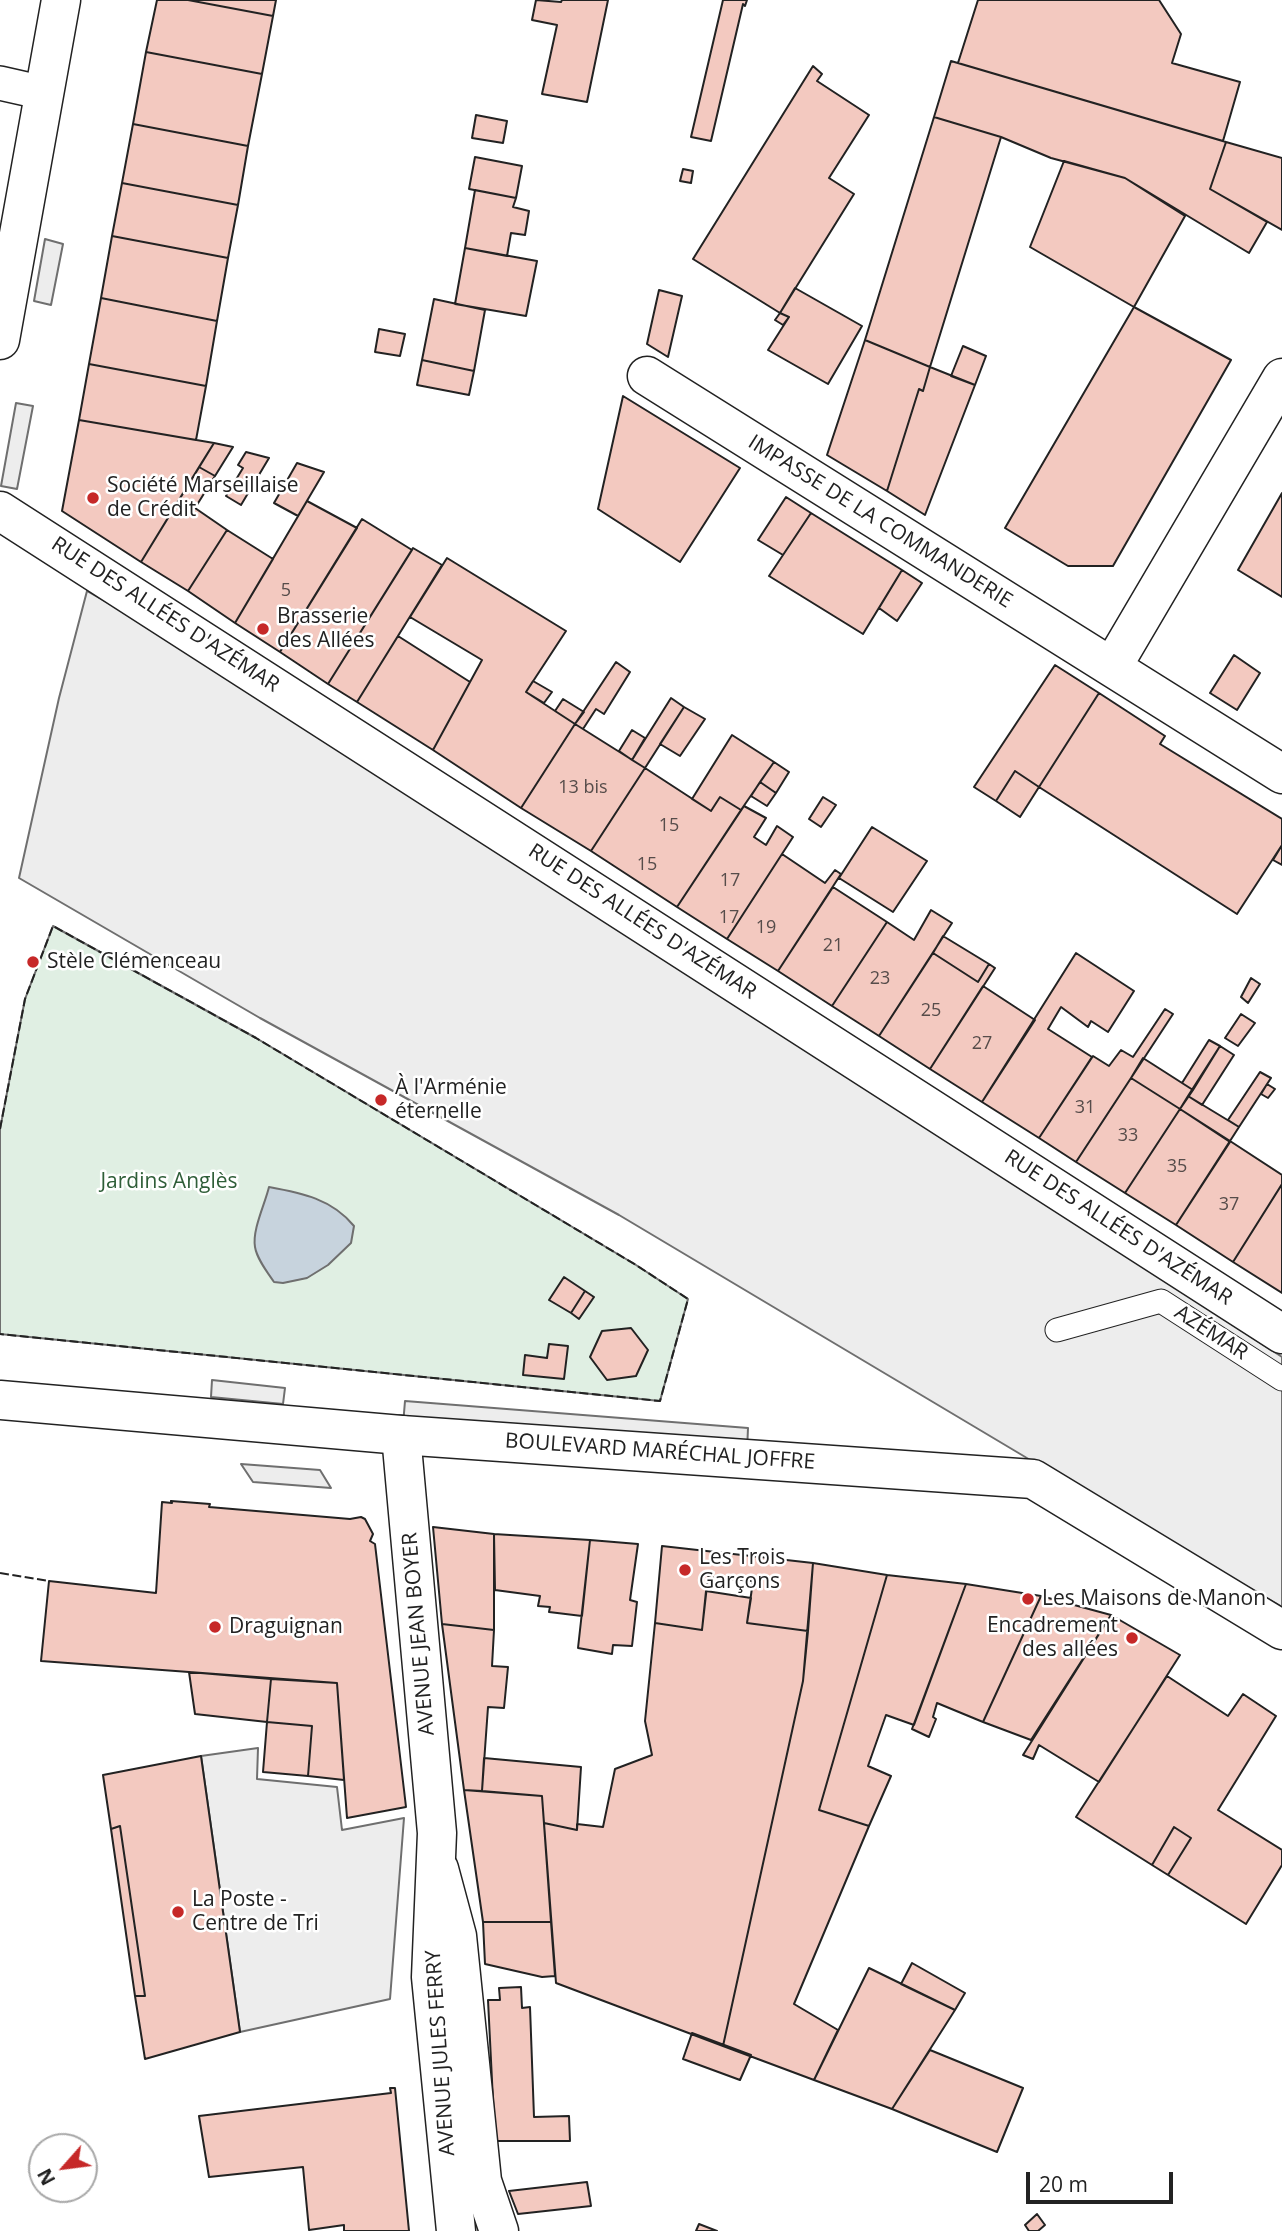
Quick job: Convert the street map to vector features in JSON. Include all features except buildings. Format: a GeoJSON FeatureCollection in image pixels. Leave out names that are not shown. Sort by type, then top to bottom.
{"type":"FeatureCollection","features":[{"type":"Feature","properties":{"kind":"street"},"geometry":{"type":"LineString","coordinates":[[0,340],[61,0]]}},
{"type":"Feature","properties":{"kind":"street"},"geometry":{"type":"LineString","coordinates":[[0,83],[44,93]]}},
{"type":"Feature","properties":{"kind":"street","name":"IMPASSE DE LA COMMANDERIE"},"geometry":{"type":"LineString","coordinates":[[647,376],[1282,774]]}},
{"type":"Feature","properties":{"kind":"street"},"geometry":{"type":"LineString","coordinates":[[1112,667],[1282,378]]}},
{"type":"Feature","properties":{"kind":"street","name":"RUE DES ALLÉES D'AZÉMAR"},"geometry":{"type":"LineString","coordinates":[[0,511],[1282,1334]]}},
{"type":"Feature","properties":{"kind":"street","name":"BOULEVARD MARÉCHAL JOFFRE"},"geometry":{"type":"LineString","coordinates":[[0,1400],[401,1435],[1032,1479],[1281,1628]]}},
{"type":"Feature","properties":{"kind":"street","name":"AVENUE JEAN BOYER"},"geometry":{"type":"LineString","coordinates":[[401,1435],[437,1847]]}},
{"type":"Feature","properties":{"kind":"street"},"geometry":{"type":"LineString","coordinates":[[437,1847],[457,1936],[482,2181],[499,2231]]}},
{"type":"Feature","properties":{"kind":"street","name":"AVENUE JULES FERRY"},"geometry":{"type":"LineString","coordinates":[[437,1847],[431,1977],[456,2231]]}},
{"type":"Feature","properties":{"kind":"lane","name":"AZÉMAR"},"geometry":{"type":"LineString","coordinates":[[1057,1330],[1161,1301],[1282,1380]]}},
{"type":"Feature","properties":{"kind":"green space","name":"Jardins Anglès"},"geometry":{"type":"Polygon","coordinates":[[[53,926],[256,1038],[636,1265],[688,1299],[660,1401],[0,1334],[0,1129],[25,999],[53,926]]]}},
{"type":"Feature","properties":{"kind":"shaded area"},"geometry":{"type":"Polygon","coordinates":[[[45,239],[63,244],[51,305],[34,301],[45,239]]]}},
{"type":"Feature","properties":{"kind":"shaded area"},"geometry":{"type":"Polygon","coordinates":[[[16,403],[33,406],[17,489],[1,486],[16,403]]]}},
{"type":"Feature","properties":{"kind":"shaded area"},"geometry":{"type":"Polygon","coordinates":[[[87,591],[233,674],[1282,1357],[1282,1607],[619,1215],[260,1018],[19,878],[59,698],[87,591]]]}},
{"type":"Feature","properties":{"kind":"shaded area"},"geometry":{"type":"Polygon","coordinates":[[[269,1187],[305,1195],[336,1209],[354,1226],[351,1243],[328,1265],[307,1278],[274,1282],[255,1247],[257,1225],[269,1187]]]}},
{"type":"Feature","properties":{"kind":"shaded area"},"geometry":{"type":"Polygon","coordinates":[[[212,1380],[285,1388],[283,1404],[211,1397],[212,1380]]]}},
{"type":"Feature","properties":{"kind":"shaded area"},"geometry":{"type":"Polygon","coordinates":[[[405,1401],[748,1428],[747,1452],[403,1425],[405,1401]]]}},
{"type":"Feature","properties":{"kind":"shaded area"},"geometry":{"type":"Polygon","coordinates":[[[241,1464],[320,1470],[331,1488],[253,1482],[241,1464]]]}},
{"type":"Feature","properties":{"kind":"shaded area"},"geometry":{"type":"Polygon","coordinates":[[[258,1748],[257,1779],[337,1787],[342,1830],[404,1818],[390,1999],[240,2032],[201,1756],[258,1748]]]}},
{"type":"Feature","properties":{"kind":"fence"},"geometry":{"type":"LineString","coordinates":[[0,1129],[25,999],[53,926],[256,1038],[636,1265],[688,1299],[660,1401],[0,1334]]}},
{"type":"Feature","properties":{"kind":"fence"},"geometry":{"type":"LineString","coordinates":[[0,1573],[49,1581]]}},
{"type":"Feature","properties":{"kind":"place","name":"Société Marseillaise de Crédit"},"geometry":{"type":"Point","coordinates":[93,498]}},
{"type":"Feature","properties":{"kind":"place","name":"Brasserie des Allées"},"geometry":{"type":"Point","coordinates":[263,629]}},
{"type":"Feature","properties":{"kind":"place","name":"Stèle Clémenceau"},"geometry":{"type":"Point","coordinates":[33,962]}},
{"type":"Feature","properties":{"kind":"place","name":"À l'Arménie éternelle"},"geometry":{"type":"Point","coordinates":[381,1100]}},
{"type":"Feature","properties":{"kind":"place","name":"Les Trois Garçons"},"geometry":{"type":"Point","coordinates":[685,1570]}},
{"type":"Feature","properties":{"kind":"place","name":"Les Maisons de Manon"},"geometry":{"type":"Point","coordinates":[1028,1599]}},
{"type":"Feature","properties":{"kind":"place","name":"Draguignan"},"geometry":{"type":"Point","coordinates":[215,1627]}},
{"type":"Feature","properties":{"kind":"place","name":"Encadrement des allées"},"geometry":{"type":"Point","coordinates":[1132,1638]}},
{"type":"Feature","properties":{"kind":"place","name":"La Poste - Centre de Tri"},"geometry":{"type":"Point","coordinates":[178,1912]}}]}
